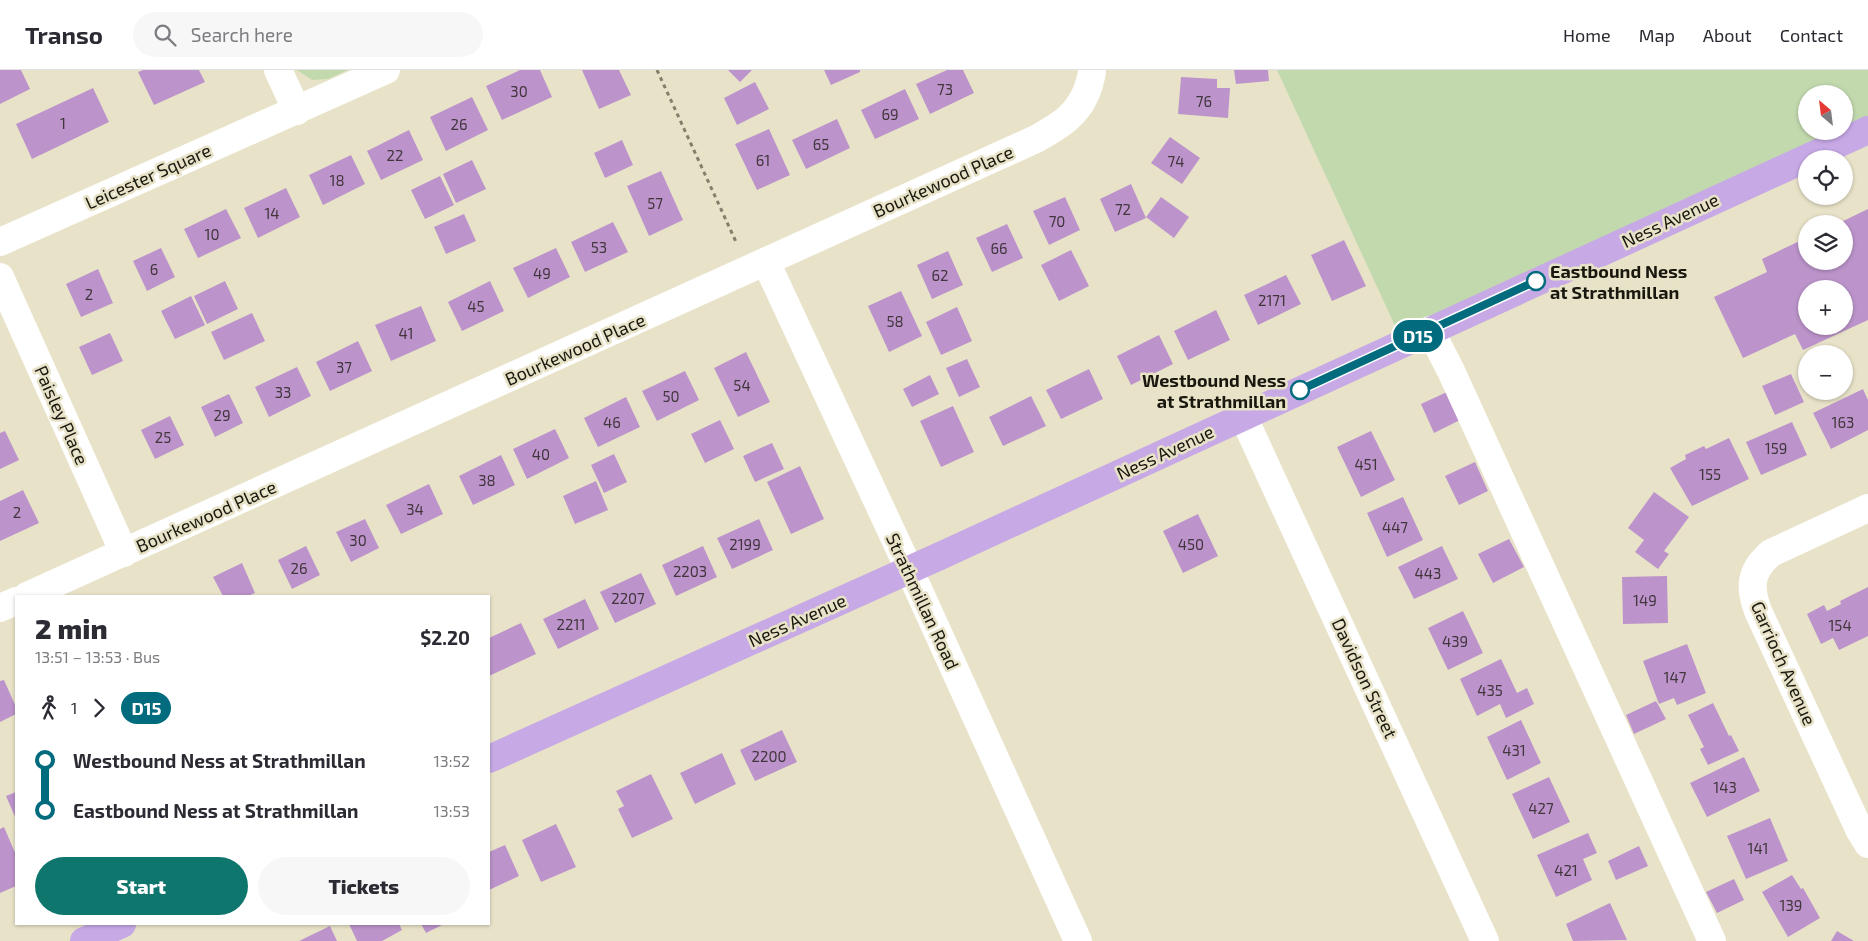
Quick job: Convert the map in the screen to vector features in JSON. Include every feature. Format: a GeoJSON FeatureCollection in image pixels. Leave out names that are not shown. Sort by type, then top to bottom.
{"type":"FeatureCollection","features":[{"type":"Feature","properties":{"kind":"main road","name":"Ness Avenue"},"geometry":{"type":"LineString","coordinates":[[490,759],[1868,130]]}},
{"type":"Feature","properties":{"kind":"main road"},"geometry":{"type":"LineString","coordinates":[[84,941],[120,925]]}},
{"type":"Feature","properties":{"kind":"street"},"geometry":{"type":"LineString","coordinates":[[278,70],[297,111]]}},
{"type":"Feature","properties":{"kind":"street","name":"Leicester Square"},"geometry":{"type":"LineString","coordinates":[[0,242],[386,70]]}},
{"type":"Feature","properties":{"kind":"street","name":"Bourkewood Place"},"geometry":{"type":"LineString","coordinates":[[29,595],[758,266],[1055,128],[1070,118],[1084,99],[1092,70]]}},
{"type":"Feature","properties":{"kind":"street","name":"Strathmillan Road"},"geometry":{"type":"LineString","coordinates":[[758,266],[909,569],[1078,941]]}},
{"type":"Feature","properties":{"kind":"street","name":"Paisley Place"},"geometry":{"type":"LineString","coordinates":[[0,277],[124,553]]}},
{"type":"Feature","properties":{"kind":"street"},"geometry":{"type":"LineString","coordinates":[[1430,330],[1455,380],[1712,941]]}},
{"type":"Feature","properties":{"kind":"street","name":"Davidson Street"},"geometry":{"type":"LineString","coordinates":[[1243,416],[1486,941]]}},
{"type":"Feature","properties":{"kind":"street","name":"Garrioch Avenue"},"geometry":{"type":"LineString","coordinates":[[1868,508],[1771,553],[1762,561],[1757,570],[1752,588],[1758,611],[1860,831],[1868,844]]}},
{"type":"Feature","properties":{"kind":"street"},"geometry":{"type":"LineString","coordinates":[[0,608],[15,601]]}},
{"type":"Feature","properties":{"kind":"path"},"geometry":{"type":"LineString","coordinates":[[658,70],[758,266]]}},
{"type":"Feature","properties":{"kind":"green space"},"geometry":{"type":"Polygon","coordinates":[[[297,70],[348,70],[328,79],[312,80],[297,70]]]}},
{"type":"Feature","properties":{"kind":"green space"},"geometry":{"type":"Polygon","coordinates":[[[1277,70],[1868,70],[1868,128],[1853,135],[1853,85],[1798,85],[1798,140],[1842,140],[1820,150],[1798,150],[1798,160],[1402,341],[1277,70]]]}},
{"type":"Feature","properties":{"kind":"building"},"geometry":{"type":"Polygon","coordinates":[[[0,70],[21,70],[30,89],[0,104],[0,70]]]}},
{"type":"Feature","properties":{"kind":"building"},"geometry":{"type":"Polygon","coordinates":[[[143,70],[199,70],[205,82],[154,105],[138,72],[143,70]]]}},
{"type":"Feature","properties":{"kind":"building"},"geometry":{"type":"Polygon","coordinates":[[[520,70],[540,70],[552,97],[502,120],[486,86],[520,70]]]}},
{"type":"Feature","properties":{"kind":"building"},"geometry":{"type":"Polygon","coordinates":[[[582,70],[619,70],[631,95],[599,109],[582,70]]]}},
{"type":"Feature","properties":{"kind":"building"},"geometry":{"type":"Polygon","coordinates":[[[728,70],[752,70],[740,82],[728,70]]]}},
{"type":"Feature","properties":{"kind":"building"},"geometry":{"type":"Polygon","coordinates":[[[824,70],[860,70],[860,72],[831,85],[824,70]]]}},
{"type":"Feature","properties":{"kind":"building"},"geometry":{"type":"Polygon","coordinates":[[[947,70],[963,70],[974,93],[930,114],[916,84],[947,70]]]}},
{"type":"Feature","properties":{"kind":"building"},"geometry":{"type":"Polygon","coordinates":[[[1234,70],[1268,70],[1269,81],[1236,84],[1234,70]]]}},
{"type":"Feature","properties":{"kind":"building"},"geometry":{"type":"Polygon","coordinates":[[[1181,77],[1217,79],[1217,88],[1230,88],[1228,118],[1178,114],[1181,77]]]}},
{"type":"Feature","properties":{"kind":"building"},"geometry":{"type":"Polygon","coordinates":[[[755,82],[769,109],[737,125],[724,98],[755,82]]]}},
{"type":"Feature","properties":{"kind":"building"},"geometry":{"type":"Polygon","coordinates":[[[93,88],[109,122],[32,159],[16,124],[93,88]]]}},
{"type":"Feature","properties":{"kind":"building"},"geometry":{"type":"Polygon","coordinates":[[[905,89],[919,119],[875,139],[861,110],[905,89]]]}},
{"type":"Feature","properties":{"kind":"building"},"geometry":{"type":"Polygon","coordinates":[[[472,97],[488,130],[446,151],[430,117],[472,97]]]}},
{"type":"Feature","properties":{"kind":"building"},"geometry":{"type":"Polygon","coordinates":[[[837,119],[850,148],[806,169],[792,140],[837,119]]]}},
{"type":"Feature","properties":{"kind":"building"},"geometry":{"type":"Polygon","coordinates":[[[769,129],[790,175],[757,190],[735,144],[769,129]]]}},
{"type":"Feature","properties":{"kind":"building"},"geometry":{"type":"Polygon","coordinates":[[[409,130],[423,160],[381,180],[367,151],[409,130]]]}},
{"type":"Feature","properties":{"kind":"building"},"geometry":{"type":"Polygon","coordinates":[[[1170,137],[1200,158],[1182,184],[1151,163],[1170,137]]]}},
{"type":"Feature","properties":{"kind":"building"},"geometry":{"type":"Polygon","coordinates":[[[622,140],[633,165],[605,178],[594,153],[622,140]]]}},
{"type":"Feature","properties":{"kind":"building"},"geometry":{"type":"Polygon","coordinates":[[[351,155],[365,184],[323,205],[309,175],[351,155]]]}},
{"type":"Feature","properties":{"kind":"building"},"geometry":{"type":"Polygon","coordinates":[[[472,160],[486,189],[456,203],[443,174],[472,160]]]}},
{"type":"Feature","properties":{"kind":"building"},"geometry":{"type":"Polygon","coordinates":[[[661,171],[683,220],[649,236],[627,186],[661,171]]]}},
{"type":"Feature","properties":{"kind":"building"},"geometry":{"type":"Polygon","coordinates":[[[440,176],[454,205],[425,219],[411,190],[440,176]]]}},
{"type":"Feature","properties":{"kind":"building"},"geometry":{"type":"Polygon","coordinates":[[[1131,184],[1146,218],[1115,232],[1100,199],[1131,184]]]}},
{"type":"Feature","properties":{"kind":"building"},"geometry":{"type":"Polygon","coordinates":[[[286,188],[300,217],[258,238],[244,208],[286,188]]]}},
{"type":"Feature","properties":{"kind":"building"},"geometry":{"type":"Polygon","coordinates":[[[1065,197],[1080,230],[1049,245],[1033,211],[1065,197]]]}},
{"type":"Feature","properties":{"kind":"building"},"geometry":{"type":"Polygon","coordinates":[[[1161,197],[1189,217],[1174,238],[1146,217],[1161,197]]]}},
{"type":"Feature","properties":{"kind":"building"},"geometry":{"type":"Polygon","coordinates":[[[226,209],[241,238],[198,258],[184,229],[226,209]]]}},
{"type":"Feature","properties":{"kind":"building"},"geometry":{"type":"Polygon","coordinates":[[[1868,209],[1868,320],[1853,327],[1853,280],[1798,280],[1798,335],[1836,335],[1814,345],[1800,345],[1795,334],[1743,358],[1714,297],[1767,272],[1762,259],[1798,242],[1798,270],[1853,270],[1853,216],[1868,209]]]}},
{"type":"Feature","properties":{"kind":"building"},"geometry":{"type":"Polygon","coordinates":[[[464,214],[476,241],[446,254],[434,227],[464,214]]]}},
{"type":"Feature","properties":{"kind":"building"},"geometry":{"type":"Polygon","coordinates":[[[613,222],[628,252],[585,272],[571,242],[613,222]]]}},
{"type":"Feature","properties":{"kind":"building"},"geometry":{"type":"Polygon","coordinates":[[[1007,224],[1023,258],[992,272],[976,238],[1007,224]]]}},
{"type":"Feature","properties":{"kind":"building"},"geometry":{"type":"Polygon","coordinates":[[[1344,240],[1366,286],[1332,301],[1311,255],[1344,240]]]}},
{"type":"Feature","properties":{"kind":"building"},"geometry":{"type":"Polygon","coordinates":[[[161,248],[175,277],[147,291],[133,261],[161,248]]]}},
{"type":"Feature","properties":{"kind":"building"},"geometry":{"type":"Polygon","coordinates":[[[556,248],[570,277],[528,298],[513,268],[556,248]]]}},
{"type":"Feature","properties":{"kind":"building"},"geometry":{"type":"Polygon","coordinates":[[[1071,250],[1089,286],[1059,301],[1041,265],[1071,250]]]}},
{"type":"Feature","properties":{"kind":"building"},"geometry":{"type":"Polygon","coordinates":[[[948,251],[963,285],[932,299],[917,265],[948,251]]]}},
{"type":"Feature","properties":{"kind":"building"},"geometry":{"type":"Polygon","coordinates":[[[98,269],[113,303],[81,317],[66,284],[98,269]]]}},
{"type":"Feature","properties":{"kind":"building"},"geometry":{"type":"Polygon","coordinates":[[[1286,275],[1301,304],[1258,325],[1244,295],[1286,275]]]}},
{"type":"Feature","properties":{"kind":"building"},"geometry":{"type":"Polygon","coordinates":[[[225,281],[238,309],[207,324],[194,296],[225,281]]]}},
{"type":"Feature","properties":{"kind":"building"},"geometry":{"type":"Polygon","coordinates":[[[490,281],[504,311],[462,331],[448,302],[490,281]]]}},
{"type":"Feature","properties":{"kind":"building"},"geometry":{"type":"Polygon","coordinates":[[[901,291],[922,336],[889,352],[868,306],[901,291]]]}},
{"type":"Feature","properties":{"kind":"building"},"geometry":{"type":"Polygon","coordinates":[[[191,296],[205,325],[175,339],[161,311],[191,296]]]}},
{"type":"Feature","properties":{"kind":"building"},"geometry":{"type":"Polygon","coordinates":[[[421,306],[436,341],[391,361],[375,325],[421,306]]]}},
{"type":"Feature","properties":{"kind":"building"},"geometry":{"type":"Polygon","coordinates":[[[957,307],[972,341],[941,355],[926,322],[957,307]]]}},
{"type":"Feature","properties":{"kind":"building"},"geometry":{"type":"Polygon","coordinates":[[[1216,310],[1230,340],[1188,360],[1174,331],[1216,310]]]}},
{"type":"Feature","properties":{"kind":"building"},"geometry":{"type":"Polygon","coordinates":[[[252,313],[265,341],[224,360],[211,332],[252,313]]]}},
{"type":"Feature","properties":{"kind":"building"},"geometry":{"type":"Polygon","coordinates":[[[110,333],[123,361],[92,375],[79,347],[110,333]]]}},
{"type":"Feature","properties":{"kind":"building"},"geometry":{"type":"Polygon","coordinates":[[[1159,335],[1173,364],[1131,385],[1117,356],[1159,335]]]}},
{"type":"Feature","properties":{"kind":"building"},"geometry":{"type":"Polygon","coordinates":[[[358,341],[372,371],[330,391],[316,362],[358,341]]]}},
{"type":"Feature","properties":{"kind":"building"},"geometry":{"type":"Polygon","coordinates":[[[746,352],[770,402],[738,417],[714,368],[746,352]]]}},
{"type":"Feature","properties":{"kind":"building"},"geometry":{"type":"Polygon","coordinates":[[[967,359],[980,387],[959,397],[946,368],[967,359]]]}},
{"type":"Feature","properties":{"kind":"building"},"geometry":{"type":"Polygon","coordinates":[[[297,367],[311,396],[269,417],[255,387],[297,367]]]}},
{"type":"Feature","properties":{"kind":"building"},"geometry":{"type":"Polygon","coordinates":[[[1089,369],[1103,399],[1061,419],[1046,390],[1089,369]]]}},
{"type":"Feature","properties":{"kind":"building"},"geometry":{"type":"Polygon","coordinates":[[[685,371],[699,400],[657,421],[642,391],[685,371]]]}},
{"type":"Feature","properties":{"kind":"building"},"geometry":{"type":"Polygon","coordinates":[[[1791,374],[1798,389],[1798,400],[1803,400],[1804,402],[1775,415],[1762,386],[1791,374]]]}},
{"type":"Feature","properties":{"kind":"building"},"geometry":{"type":"Polygon","coordinates":[[[930,375],[939,394],[912,407],[903,389],[930,375]]]}},
{"type":"Feature","properties":{"kind":"building"},"geometry":{"type":"Polygon","coordinates":[[[1863,389],[1868,400],[1868,430],[1831,449],[1813,413],[1840,400],[1853,400],[1853,394],[1863,389]]]}},
{"type":"Feature","properties":{"kind":"building"},"geometry":{"type":"Polygon","coordinates":[[[1447,392],[1460,420],[1434,433],[1421,404],[1447,392]]]}},
{"type":"Feature","properties":{"kind":"building"},"geometry":{"type":"Polygon","coordinates":[[[229,394],[243,423],[215,437],[201,407],[229,394]]]}},
{"type":"Feature","properties":{"kind":"building"},"geometry":{"type":"Polygon","coordinates":[[[1031,396],[1046,426],[1003,446],[989,417],[1031,396]]]}},
{"type":"Feature","properties":{"kind":"building"},"geometry":{"type":"Polygon","coordinates":[[[626,397],[640,427],[598,447],[584,418],[626,397]]]}},
{"type":"Feature","properties":{"kind":"building"},"geometry":{"type":"Polygon","coordinates":[[[953,406],[974,452],[941,467],[920,421],[953,406]]]}},
{"type":"Feature","properties":{"kind":"building"},"geometry":{"type":"Polygon","coordinates":[[[170,416],[184,445],[155,459],[141,430],[170,416]]]}},
{"type":"Feature","properties":{"kind":"building"},"geometry":{"type":"Polygon","coordinates":[[[720,420],[734,449],[705,463],[691,434],[720,420]]]}},
{"type":"Feature","properties":{"kind":"building"},"geometry":{"type":"Polygon","coordinates":[[[1792,422],[1807,455],[1761,475],[1746,442],[1792,422]]]}},
{"type":"Feature","properties":{"kind":"building"},"geometry":{"type":"Polygon","coordinates":[[[555,429],[569,458],[527,479],[513,449],[555,429]]]}},
{"type":"Feature","properties":{"kind":"building"},"geometry":{"type":"Polygon","coordinates":[[[5,431],[19,460],[0,469],[0,433],[5,431]]]}},
{"type":"Feature","properties":{"kind":"building"},"geometry":{"type":"Polygon","coordinates":[[[1371,431],[1395,480],[1361,497],[1337,447],[1371,431]]]}},
{"type":"Feature","properties":{"kind":"building"},"geometry":{"type":"Polygon","coordinates":[[[1729,438],[1749,479],[1692,506],[1670,468],[1686,459],[1685,455],[1704,446],[1706,449],[1729,438]]]}},
{"type":"Feature","properties":{"kind":"building"},"geometry":{"type":"Polygon","coordinates":[[[772,443],[784,469],[755,482],[743,456],[772,443]]]}},
{"type":"Feature","properties":{"kind":"building"},"geometry":{"type":"Polygon","coordinates":[[[614,454],[627,482],[604,493],[591,465],[614,454]]]}},
{"type":"Feature","properties":{"kind":"building"},"geometry":{"type":"Polygon","coordinates":[[[501,455],[515,485],[473,505],[459,476],[501,455]]]}},
{"type":"Feature","properties":{"kind":"building"},"geometry":{"type":"Polygon","coordinates":[[[1475,462],[1488,491],[1459,505],[1445,476],[1475,462]]]}},
{"type":"Feature","properties":{"kind":"building"},"geometry":{"type":"Polygon","coordinates":[[[800,466],[824,519],[791,534],[767,482],[800,466]]]}},
{"type":"Feature","properties":{"kind":"building"},"geometry":{"type":"Polygon","coordinates":[[[596,481],[608,510],[575,524],[563,496],[596,481]]]}},
{"type":"Feature","properties":{"kind":"building"},"geometry":{"type":"Polygon","coordinates":[[[429,484],[443,514],[401,534],[386,505],[429,484]]]}},
{"type":"Feature","properties":{"kind":"building"},"geometry":{"type":"Polygon","coordinates":[[[23,490],[39,523],[0,541],[0,501],[23,490]]]}},
{"type":"Feature","properties":{"kind":"building"},"geometry":{"type":"Polygon","coordinates":[[[1654,492],[1689,517],[1664,551],[1669,554],[1658,569],[1635,552],[1644,540],[1628,528],[1654,492]]]}},
{"type":"Feature","properties":{"kind":"building"},"geometry":{"type":"Polygon","coordinates":[[[1403,497],[1423,540],[1387,557],[1367,513],[1403,497]]]}},
{"type":"Feature","properties":{"kind":"building"},"geometry":{"type":"Polygon","coordinates":[[[1198,514],[1218,556],[1183,573],[1163,531],[1198,514]]]}},
{"type":"Feature","properties":{"kind":"building"},"geometry":{"type":"Polygon","coordinates":[[[365,519],[379,548],[351,562],[336,532],[365,519]]]}},
{"type":"Feature","properties":{"kind":"building"},"geometry":{"type":"Polygon","coordinates":[[[759,519],[773,550],[732,569],[717,538],[759,519]]]}},
{"type":"Feature","properties":{"kind":"building"},"geometry":{"type":"Polygon","coordinates":[[[1509,539],[1524,567],[1493,583],[1478,554],[1509,539]]]}},
{"type":"Feature","properties":{"kind":"building"},"geometry":{"type":"Polygon","coordinates":[[[306,546],[320,575],[292,589],[278,560],[306,546]]]}},
{"type":"Feature","properties":{"kind":"building"},"geometry":{"type":"Polygon","coordinates":[[[703,546],[717,577],[676,596],[662,565],[703,546]]]}},
{"type":"Feature","properties":{"kind":"building"},"geometry":{"type":"Polygon","coordinates":[[[1442,546],[1458,579],[1414,599],[1398,567],[1442,546]]]}},
{"type":"Feature","properties":{"kind":"building"},"geometry":{"type":"Polygon","coordinates":[[[242,563],[255,593],[250,595],[222,595],[213,577],[242,563]]]}},
{"type":"Feature","properties":{"kind":"building"},"geometry":{"type":"Polygon","coordinates":[[[641,573],[656,604],[615,623],[600,592],[641,573]]]}},
{"type":"Feature","properties":{"kind":"building"},"geometry":{"type":"Polygon","coordinates":[[[1667,576],[1668,623],[1623,624],[1622,577],[1667,576]]]}},
{"type":"Feature","properties":{"kind":"building"},"geometry":{"type":"Polygon","coordinates":[[[1868,587],[1868,636],[1839,650],[1833,638],[1821,644],[1807,614],[1824,605],[1827,611],[1841,604],[1840,601],[1868,587]]]}},
{"type":"Feature","properties":{"kind":"building"},"geometry":{"type":"Polygon","coordinates":[[[585,599],[599,629],[558,649],[543,619],[585,599]]]}},
{"type":"Feature","properties":{"kind":"building"},"geometry":{"type":"Polygon","coordinates":[[[1463,611],[1483,653],[1448,670],[1428,628],[1463,611]]]}},
{"type":"Feature","properties":{"kind":"building"},"geometry":{"type":"Polygon","coordinates":[[[521,623],[536,654],[490,676],[490,638],[521,623]]]}},
{"type":"Feature","properties":{"kind":"building"},"geometry":{"type":"Polygon","coordinates":[[[1687,644],[1706,693],[1677,705],[1674,698],[1659,704],[1643,661],[1687,644]]]}},
{"type":"Feature","properties":{"kind":"building"},"geometry":{"type":"Polygon","coordinates":[[[1501,659],[1517,693],[1527,688],[1534,704],[1506,718],[1500,704],[1477,716],[1460,679],[1501,659]]]}},
{"type":"Feature","properties":{"kind":"building"},"geometry":{"type":"Polygon","coordinates":[[[4,680],[15,705],[15,714],[0,722],[0,681],[4,680]]]}},
{"type":"Feature","properties":{"kind":"building"},"geometry":{"type":"Polygon","coordinates":[[[1656,701],[1666,719],[1634,734],[1626,715],[1656,701]]]}},
{"type":"Feature","properties":{"kind":"building"},"geometry":{"type":"Polygon","coordinates":[[[1713,703],[1729,736],[1731,735],[1739,751],[1708,765],[1700,749],[1704,747],[1688,715],[1713,703]]]}},
{"type":"Feature","properties":{"kind":"building"},"geometry":{"type":"Polygon","coordinates":[[[1521,720],[1541,763],[1507,780],[1487,737],[1521,720]]]}},
{"type":"Feature","properties":{"kind":"building"},"geometry":{"type":"Polygon","coordinates":[[[782,730],[797,762],[755,781],[740,750],[782,730]]]}},
{"type":"Feature","properties":{"kind":"building"},"geometry":{"type":"Polygon","coordinates":[[[722,753],[736,784],[695,804],[680,773],[722,753]]]}},
{"type":"Feature","properties":{"kind":"building"},"geometry":{"type":"Polygon","coordinates":[[[1744,757],[1760,791],[1707,817],[1690,783],[1744,757]]]}},
{"type":"Feature","properties":{"kind":"building"},"geometry":{"type":"Polygon","coordinates":[[[651,774],[673,819],[632,838],[618,809],[624,806],[616,791],[651,774]]]}},
{"type":"Feature","properties":{"kind":"building"},"geometry":{"type":"Polygon","coordinates":[[[1549,777],[1570,822],[1533,839],[1512,794],[1549,777]]]}},
{"type":"Feature","properties":{"kind":"building"},"geometry":{"type":"Polygon","coordinates":[[[15,792],[15,817],[6,796],[15,792]]]}},
{"type":"Feature","properties":{"kind":"building"},"geometry":{"type":"Polygon","coordinates":[[[1770,818],[1788,861],[1746,879],[1727,836],[1770,818]]]}},
{"type":"Feature","properties":{"kind":"building"},"geometry":{"type":"Polygon","coordinates":[[[556,824],[576,867],[541,882],[522,840],[556,824]]]}},
{"type":"Feature","properties":{"kind":"building"},"geometry":{"type":"Polygon","coordinates":[[[4,827],[15,853],[15,886],[0,893],[0,829],[4,827]]]}},
{"type":"Feature","properties":{"kind":"building"},"geometry":{"type":"Polygon","coordinates":[[[1588,833],[1597,853],[1583,859],[1592,880],[1556,897],[1537,855],[1588,833]]]}},
{"type":"Feature","properties":{"kind":"building"},"geometry":{"type":"Polygon","coordinates":[[[505,845],[519,876],[490,890],[490,852],[505,845]]]}},
{"type":"Feature","properties":{"kind":"building"},"geometry":{"type":"Polygon","coordinates":[[[1639,846],[1648,866],[1616,880],[1608,861],[1639,846]]]}},
{"type":"Feature","properties":{"kind":"building"},"geometry":{"type":"Polygon","coordinates":[[[1792,875],[1801,889],[1803,888],[1820,918],[1788,937],[1762,892],[1792,875]]]}},
{"type":"Feature","properties":{"kind":"building"},"geometry":{"type":"Polygon","coordinates":[[[1734,879],[1744,900],[1717,913],[1706,892],[1734,879]]]}},
{"type":"Feature","properties":{"kind":"building"},"geometry":{"type":"Polygon","coordinates":[[[1610,903],[1627,940],[1573,941],[1566,924],[1610,903]]]}},
{"type":"Feature","properties":{"kind":"building"},"geometry":{"type":"Polygon","coordinates":[[[349,925],[400,925],[402,930],[382,941],[357,941],[349,925]]]}},
{"type":"Feature","properties":{"kind":"building"},"geometry":{"type":"Polygon","coordinates":[[[422,925],[442,925],[426,933],[422,925]]]}},
{"type":"Feature","properties":{"kind":"building"},"geometry":{"type":"Polygon","coordinates":[[[330,926],[337,941],[299,941],[330,926]]]}},
{"type":"Feature","properties":{"kind":"building"},"geometry":{"type":"Polygon","coordinates":[[[1837,931],[1854,941],[1831,941],[1837,931]]]}},
{"type":"Feature","properties":{"kind":"bus line","name":"D15"},"geometry":{"type":"LineString","coordinates":[[1300,390],[1536,281]]}},
{"type":"Feature","properties":{"kind":"place","name":"Eastbound Ness at Strathmillan"},"geometry":{"type":"Point","coordinates":[1536,281]}},
{"type":"Feature","properties":{"kind":"place","name":"Westbound Ness at Strathmillan"},"geometry":{"type":"Point","coordinates":[1300,390]}}]}
